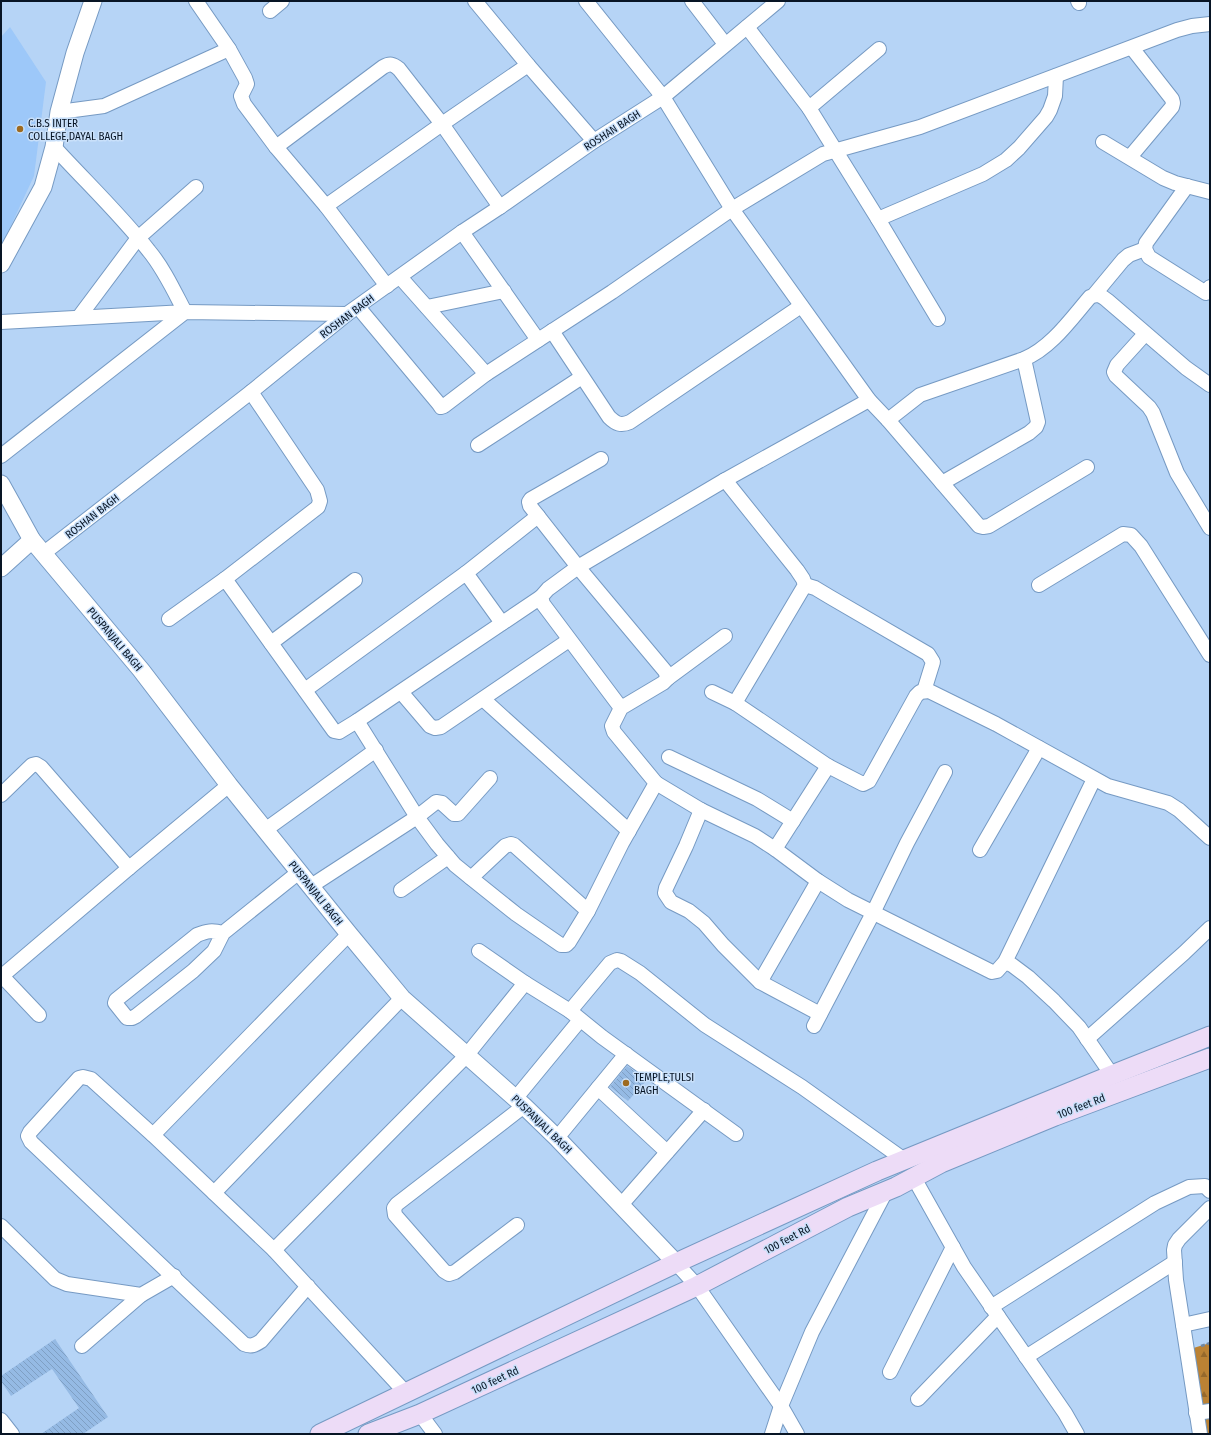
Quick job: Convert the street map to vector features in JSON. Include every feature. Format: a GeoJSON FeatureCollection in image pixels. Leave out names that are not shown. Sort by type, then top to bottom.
{"type":"FeatureCollection","features":[{"type":"Feature","properties":{"kind":"main road"},"geometry":{"type":"LineString","coordinates":[[320,1434],[676,1263],[903,1159],[1210,1036]]}},
{"type":"Feature","properties":{"kind":"main road","name":"100 feet Rd"},"geometry":{"type":"LineString","coordinates":[[368,1434],[420,1414],[697,1286],[848,1207],[914,1178],[940,1163],[1055,1116],[1210,1058]]}},
{"type":"Feature","properties":{"kind":"street"},"geometry":{"type":"LineString","coordinates":[[1,264],[42,187],[54,147],[59,112],[75,53],[93,1]]}},
{"type":"Feature","properties":{"kind":"street"},"geometry":{"type":"LineString","coordinates":[[196,1],[229,49],[246,80],[247,84],[241,96],[244,104],[276,147],[326,206],[387,286]]}},
{"type":"Feature","properties":{"kind":"street"},"geometry":{"type":"LineString","coordinates":[[270,11],[282,1]]}},
{"type":"Feature","properties":{"kind":"street"},"geometry":{"type":"LineString","coordinates":[[475,1],[594,141]]}},
{"type":"Feature","properties":{"kind":"street"},"geometry":{"type":"LineString","coordinates":[[586,1],[663,97],[732,209],[869,400],[979,526],[989,526],[1087,467]]}},
{"type":"Feature","properties":{"kind":"street"},"geometry":{"type":"LineString","coordinates":[[692,1],[725,44]]}},
{"type":"Feature","properties":{"kind":"street","name":"ROSHAN BAGH"},"geometry":{"type":"LineString","coordinates":[[44,553],[353,311],[462,232],[594,141],[663,97],[778,1]]}},
{"type":"Feature","properties":{"kind":"street"},"geometry":{"type":"LineString","coordinates":[[1,322],[185,312],[353,311],[441,407],[486,374],[618,288],[732,209],[823,154],[920,126],[1192,26],[1210,24]]}},
{"type":"Feature","properties":{"kind":"street"},"geometry":{"type":"LineString","coordinates":[[747,27],[808,108],[878,219],[938,319]]}},
{"type":"Feature","properties":{"kind":"street"},"geometry":{"type":"LineString","coordinates":[[1130,157],[1172,107],[1173,102],[1132,48]]}},
{"type":"Feature","properties":{"kind":"street"},"geometry":{"type":"LineString","coordinates":[[59,112],[104,106],[229,49]]}},
{"type":"Feature","properties":{"kind":"street"},"geometry":{"type":"LineString","coordinates":[[808,108],[879,49]]}},
{"type":"Feature","properties":{"kind":"street"},"geometry":{"type":"LineString","coordinates":[[276,147],[388,64],[393,65],[399,69],[442,124],[500,207]]}},
{"type":"Feature","properties":{"kind":"street"},"geometry":{"type":"LineString","coordinates":[[326,206],[528,65]]}},
{"type":"Feature","properties":{"kind":"street"},"geometry":{"type":"LineString","coordinates":[[878,219],[983,174],[1006,160],[1020,148],[1046,117],[1050,110],[1054,96],[1056,76]]}},
{"type":"Feature","properties":{"kind":"street"},"geometry":{"type":"LineString","coordinates":[[1103,142],[1164,178],[1210,192]]}},
{"type":"Feature","properties":{"kind":"street"},"geometry":{"type":"LineString","coordinates":[[54,147],[120,215],[150,252],[168,280],[185,312]]}},
{"type":"Feature","properties":{"kind":"street"},"geometry":{"type":"LineString","coordinates":[[1187,186],[1146,243],[1145,249],[1149,257],[1209,292]]}},
{"type":"Feature","properties":{"kind":"street"},"geometry":{"type":"LineString","coordinates":[[79,317],[138,238],[196,187]]}},
{"type":"Feature","properties":{"kind":"street"},"geometry":{"type":"LineString","coordinates":[[462,232],[538,340]]}},
{"type":"Feature","properties":{"kind":"street"},"geometry":{"type":"LineString","coordinates":[[888,420],[920,395],[1024,359],[1036,353],[1048,345],[1090,297],[1094,295],[1123,260],[1129,255],[1145,249]]}},
{"type":"Feature","properties":{"kind":"street"},"geometry":{"type":"LineString","coordinates":[[400,277],[486,374]]}},
{"type":"Feature","properties":{"kind":"street"},"geometry":{"type":"LineString","coordinates":[[427,307],[504,290]]}},
{"type":"Feature","properties":{"kind":"street"},"geometry":{"type":"LineString","coordinates":[[1094,295],[1097,294],[1102,296],[1186,368],[1210,385]]}},
{"type":"Feature","properties":{"kind":"street"},"geometry":{"type":"LineString","coordinates":[[552,331],[609,417],[620,425],[626,424],[801,306]]}},
{"type":"Feature","properties":{"kind":"street"},"geometry":{"type":"LineString","coordinates":[[1,456],[185,312]]}},
{"type":"Feature","properties":{"kind":"street"},"geometry":{"type":"LineString","coordinates":[[1145,334],[1117,365],[1114,372],[1116,376],[1149,407],[1153,413],[1177,473],[1210,528]]}},
{"type":"Feature","properties":{"kind":"street"},"geometry":{"type":"LineString","coordinates":[[942,483],[1029,433],[1036,427],[1038,422],[1024,359]]}},
{"type":"Feature","properties":{"kind":"street"},"geometry":{"type":"LineString","coordinates":[[478,445],[582,377]]}},
{"type":"Feature","properties":{"kind":"street"},"geometry":{"type":"LineString","coordinates":[[169,619],[225,579],[318,508],[320,501],[317,490],[251,392]]}},
{"type":"Feature","properties":{"kind":"street"},"geometry":{"type":"LineString","coordinates":[[225,579],[334,731],[339,732],[541,597],[548,589],[578,567],[725,480],[869,400]]}},
{"type":"Feature","properties":{"kind":"street"},"geometry":{"type":"LineString","coordinates":[[601,460],[531,498],[529,502],[530,506],[578,567],[665,671],[668,678]]}},
{"type":"Feature","properties":{"kind":"street"},"geometry":{"type":"LineString","coordinates":[[725,480],[797,570],[805,585],[735,703]]}},
{"type":"Feature","properties":{"kind":"street","name":"PUSPANJALI BAGH"},"geometry":{"type":"LineString","coordinates":[[1,484],[32,540],[141,670],[229,786],[402,998],[520,1102],[557,1138],[676,1263]]}},
{"type":"Feature","properties":{"kind":"street"},"geometry":{"type":"LineString","coordinates":[[305,690],[466,573],[538,516]]}},
{"type":"Feature","properties":{"kind":"street"},"geometry":{"type":"LineString","coordinates":[[1039,585],[1123,534],[1131,535],[1141,546],[1210,655]]}},
{"type":"Feature","properties":{"kind":"street"},"geometry":{"type":"LineString","coordinates":[[1,568],[32,540]]}},
{"type":"Feature","properties":{"kind":"street"},"geometry":{"type":"LineString","coordinates":[[466,573],[502,623]]}},
{"type":"Feature","properties":{"kind":"street"},"geometry":{"type":"LineString","coordinates":[[271,643],[355,580]]}},
{"type":"Feature","properties":{"kind":"street"},"geometry":{"type":"LineString","coordinates":[[805,585],[815,588],[928,654],[933,662],[924,691]]}},
{"type":"Feature","properties":{"kind":"street"},"geometry":{"type":"LineString","coordinates":[[541,597],[544,604],[569,640],[621,708]]}},
{"type":"Feature","properties":{"kind":"street"},"geometry":{"type":"LineString","coordinates":[[725,636],[663,683],[621,708],[612,726],[614,732],[656,782],[701,810],[755,836],[818,881],[848,900],[992,972],[997,971],[1005,962],[1094,779]]}},
{"type":"Feature","properties":{"kind":"street"},"geometry":{"type":"LineString","coordinates":[[401,692],[430,726],[435,728],[441,727],[569,640]]}},
{"type":"Feature","properties":{"kind":"street"},"geometry":{"type":"LineString","coordinates":[[712,692],[735,703],[828,766],[861,784],[869,781],[916,696],[920,692],[929,691],[989,720],[1094,779],[1114,788],[1168,803],[1179,810],[1210,838]]}},
{"type":"Feature","properties":{"kind":"street"},"geometry":{"type":"LineString","coordinates":[[483,699],[629,831]]}},
{"type":"Feature","properties":{"kind":"street"},"geometry":{"type":"LineString","coordinates":[[357,721],[418,817],[448,857],[471,878],[516,914],[561,945],[566,945],[569,942],[588,911],[656,782]]}},
{"type":"Feature","properties":{"kind":"street"},"geometry":{"type":"LineString","coordinates":[[980,850],[1040,748]]}},
{"type":"Feature","properties":{"kind":"street"},"geometry":{"type":"LineString","coordinates":[[265,830],[376,750]]}},
{"type":"Feature","properties":{"kind":"street"},"geometry":{"type":"LineString","coordinates":[[669,757],[757,799],[793,821]]}},
{"type":"Feature","properties":{"kind":"street"},"geometry":{"type":"LineString","coordinates":[[1,795],[32,765],[36,764],[41,767],[129,868]]}},
{"type":"Feature","properties":{"kind":"street"},"geometry":{"type":"LineString","coordinates":[[775,849],[828,766]]}},
{"type":"Feature","properties":{"kind":"street"},"geometry":{"type":"LineString","coordinates":[[701,810],[665,893],[671,902],[689,911],[704,923],[723,945],[760,982],[817,1020],[873,913],[907,843],[945,772]]}},
{"type":"Feature","properties":{"kind":"street"},"geometry":{"type":"LineString","coordinates":[[311,886],[418,817],[436,802],[442,803],[454,814],[458,814],[490,778]]}},
{"type":"Feature","properties":{"kind":"street"},"geometry":{"type":"LineString","coordinates":[[39,1015],[2,976],[129,868],[229,786]]}},
{"type":"Feature","properties":{"kind":"street"},"geometry":{"type":"LineString","coordinates":[[471,878],[505,846],[511,844],[514,845],[588,911]]}},
{"type":"Feature","properties":{"kind":"street"},"geometry":{"type":"LineString","coordinates":[[401,890],[448,857]]}},
{"type":"Feature","properties":{"kind":"street"},"geometry":{"type":"LineString","coordinates":[[223,933],[207,931],[197,935],[116,1000],[116,1006],[127,1018],[136,1016],[193,971],[214,951],[223,933],[300,872]]}},
{"type":"Feature","properties":{"kind":"street"},"geometry":{"type":"LineString","coordinates":[[760,982],[818,881]]}},
{"type":"Feature","properties":{"kind":"street"},"geometry":{"type":"LineString","coordinates":[[1087,1039],[1210,928]]}},
{"type":"Feature","properties":{"kind":"street"},"geometry":{"type":"LineString","coordinates":[[153,1135],[349,934]]}},
{"type":"Feature","properties":{"kind":"street"},"geometry":{"type":"LineString","coordinates":[[479,951],[575,1016],[736,1134]]}},
{"type":"Feature","properties":{"kind":"street"},"geometry":{"type":"LineString","coordinates":[[517,1226],[455,1272],[449,1274],[444,1272],[395,1215],[394,1208],[520,1102],[610,963],[617,960],[640,973],[706,1025],[802,1087],[903,1159]]}},
{"type":"Feature","properties":{"kind":"street"},"geometry":{"type":"LineString","coordinates":[[1005,962],[1012,965],[1028,977],[1054,1000],[1079,1027],[1112,1075]]}},
{"type":"Feature","properties":{"kind":"street"},"geometry":{"type":"LineString","coordinates":[[274,1250],[466,1056],[525,983]]}},
{"type":"Feature","properties":{"kind":"street"},"geometry":{"type":"LineString","coordinates":[[214,1193],[402,998]]}},
{"type":"Feature","properties":{"kind":"street"},"geometry":{"type":"LineString","coordinates":[[557,1138],[626,1054]]}},
{"type":"Feature","properties":{"kind":"street"},"geometry":{"type":"LineString","coordinates":[[308,1286],[261,1341],[250,1346],[244,1344],[31,1142],[28,1136],[30,1132],[79,1078],[83,1076],[91,1079],[153,1135],[274,1250],[308,1286],[406,1393]]}},
{"type":"Feature","properties":{"kind":"street"},"geometry":{"type":"LineString","coordinates":[[598,1088],[667,1152]]}},
{"type":"Feature","properties":{"kind":"street"},"geometry":{"type":"LineString","coordinates":[[621,1205],[704,1110]]}},
{"type":"Feature","properties":{"kind":"street"},"geometry":{"type":"LineString","coordinates":[[914,1178],[964,1267],[1065,1413],[1077,1434]]}},
{"type":"Feature","properties":{"kind":"street"},"geometry":{"type":"LineString","coordinates":[[918,1399],[995,1312],[1155,1203],[1189,1187],[1200,1185],[1205,1186],[1210,1191]]}},
{"type":"Feature","properties":{"kind":"street"},"geometry":{"type":"LineString","coordinates":[[772,1434],[781,1406],[812,1332],[886,1191]]}},
{"type":"Feature","properties":{"kind":"street"},"geometry":{"type":"LineString","coordinates":[[1200,1434],[1203,1412],[1183,1325],[1176,1280],[1175,1245],[1179,1239],[1210,1208]]}},
{"type":"Feature","properties":{"kind":"street"},"geometry":{"type":"LineString","coordinates":[[1,1226],[55,1279],[67,1284],[141,1295]]}},
{"type":"Feature","properties":{"kind":"street"},"geometry":{"type":"LineString","coordinates":[[890,1372],[953,1247]]}},
{"type":"Feature","properties":{"kind":"street"},"geometry":{"type":"LineString","coordinates":[[1026,1357],[1175,1262]]}},
{"type":"Feature","properties":{"kind":"street"},"geometry":{"type":"LineString","coordinates":[[676,1263],[697,1286],[781,1406],[796,1434]]}},
{"type":"Feature","properties":{"kind":"street"},"geometry":{"type":"LineString","coordinates":[[82,1346],[141,1295],[174,1276]]}},
{"type":"Feature","properties":{"kind":"street"},"geometry":{"type":"LineString","coordinates":[[1183,1325],[1210,1320]]}},
{"type":"Feature","properties":{"kind":"street"},"geometry":{"type":"LineString","coordinates":[[420,1414],[435,1434]]}},
{"type":"Feature","properties":{"kind":"street"},"geometry":{"type":"LineString","coordinates":[[1,1420],[12,1434]]}},
{"type":"Feature","properties":{"kind":"shaded area","name":"C.B.S INTER COLLEGE,DAYAL BAGH"},"geometry":{"type":"Polygon","coordinates":[[[10,27],[46,82],[34,176],[1,247],[1,37],[10,27]]]}},
{"type":"Feature","properties":{"kind":"green space"},"geometry":{"type":"Polygon","coordinates":[[[1210,1343],[1210,1434],[1195,1434],[1180,1352],[1210,1343]]]}},
{"type":"Feature","properties":{"kind":"building","name":"TEMPLE,TULSI BAGH"},"geometry":{"type":"Polygon","coordinates":[[[627,1066],[647,1080],[628,1101],[610,1087],[627,1066]]]}},
{"type":"Feature","properties":{"kind":"building"},"geometry":{"type":"Polygon","coordinates":[[[55,1339],[108,1417],[83,1434],[41,1434],[79,1408],[52,1369],[11,1396],[1,1381],[1,1376],[55,1339]]]}},
{"type":"Feature","properties":{"kind":"place","name":"C.B.S INTER COLLEGE,DAYAL BAGH"},"geometry":{"type":"Point","coordinates":[20,129]}},
{"type":"Feature","properties":{"kind":"place","name":"TEMPLE,TULSI BAGH"},"geometry":{"type":"Point","coordinates":[626,1083]}}]}
